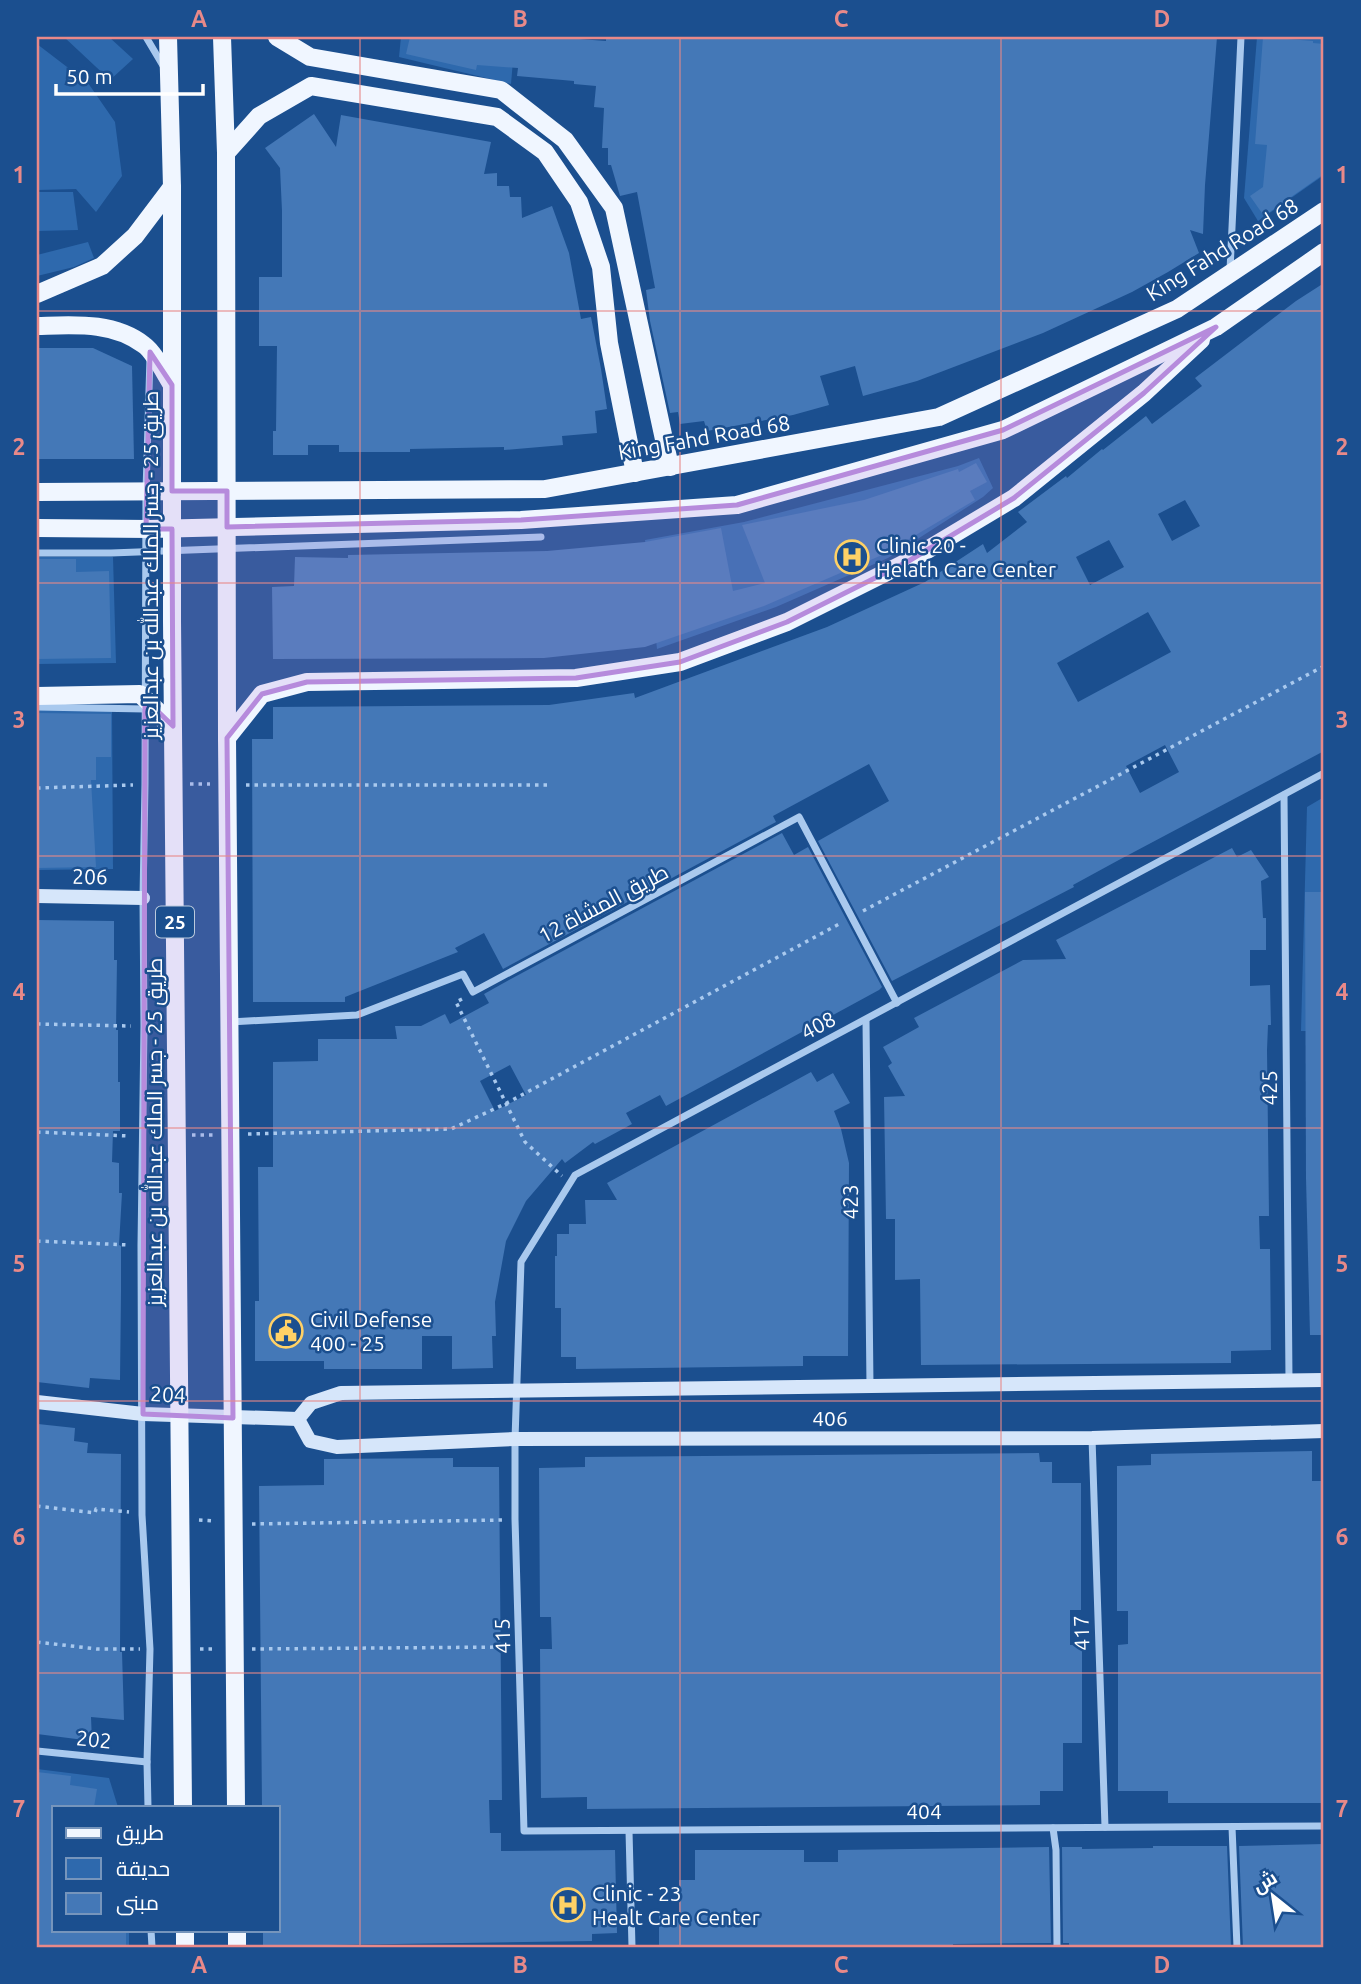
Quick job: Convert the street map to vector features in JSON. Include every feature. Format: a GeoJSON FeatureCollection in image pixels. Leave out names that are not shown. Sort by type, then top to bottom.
{"type":"FeatureCollection","features":[{"type":"Feature","properties":{"kind":"main road","name":"طريق 25 - جسر الملك عبدالله بن عبدالعزيز"},"geometry":{"type":"LineString","coordinates":[[168,37],[172,187],[172,621],[183,1806]]}},
{"type":"Feature","properties":{"kind":"main road"},"geometry":{"type":"LineString","coordinates":[[222,37],[226,153],[236,1806]]}},
{"type":"Feature","properties":{"kind":"main road"},"geometry":{"type":"LineString","coordinates":[[277,37],[310,57],[501,90],[565,139],[614,208],[670,467]]}},
{"type":"Feature","properties":{"kind":"main road"},"geometry":{"type":"LineString","coordinates":[[226,153],[259,116],[311,86],[497,117],[545,152],[579,202],[601,267],[609,343],[635,473]]}},
{"type":"Feature","properties":{"kind":"main road"},"geometry":{"type":"LineString","coordinates":[[37,294],[102,266],[135,236],[172,187]]}},
{"type":"Feature","properties":{"kind":"main road","name":"King Fahd Road 68"},"geometry":{"type":"LineString","coordinates":[[37,492],[545,489],[939,417],[1177,309],[1324,211]]}},
{"type":"Feature","properties":{"kind":"main road"},"geometry":{"type":"LineString","coordinates":[[228,738],[262,694],[307,682],[576,678],[680,662],[787,622],[907,562],[1014,498],[1144,393],[1216,327],[1324,252]]}},
{"type":"Feature","properties":{"kind":"main road"},"geometry":{"type":"LineString","coordinates":[[37,326],[92,325],[120,332],[145,345],[172,386]]}},
{"type":"Feature","properties":{"kind":"main road"},"geometry":{"type":"LineString","coordinates":[[37,528],[146,529],[521,520],[737,505],[1003,430],[1216,327]]}},
{"type":"Feature","properties":{"kind":"main road"},"geometry":{"type":"LineString","coordinates":[[37,696],[140,694],[163,716],[174,746]]}},
{"type":"Feature","properties":{"kind":"street"},"geometry":{"type":"LineString","coordinates":[[146,37],[169,76]]}},
{"type":"Feature","properties":{"kind":"street"},"geometry":{"type":"LineString","coordinates":[[1230,274],[1241,37]]}},
{"type":"Feature","properties":{"kind":"street"},"geometry":{"type":"LineString","coordinates":[[148,1806],[149,1649],[142,1515],[141,1245],[146,491],[150,352]]}},
{"type":"Feature","properties":{"kind":"street"},"geometry":{"type":"LineString","coordinates":[[37,553],[111,553],[541,537]]}},
{"type":"Feature","properties":{"kind":"street"},"geometry":{"type":"LineString","coordinates":[[37,707],[145,709]]}},
{"type":"Feature","properties":{"kind":"street","name":"408"},"geometry":{"type":"LineString","coordinates":[[515,1439],[521,1262],[575,1175],[1324,773]]}},
{"type":"Feature","properties":{"kind":"street","name":"425"},"geometry":{"type":"LineString","coordinates":[[1284,795],[1289,1380]]}},
{"type":"Feature","properties":{"kind":"street","name":"طريق المشاة 12"},"geometry":{"type":"LineString","coordinates":[[472,992],[799,817],[897,1003]]}},
{"type":"Feature","properties":{"kind":"street","name":"206"},"geometry":{"type":"LineString","coordinates":[[37,897],[143,898]]}},
{"type":"Feature","properties":{"kind":"street"},"geometry":{"type":"LineString","coordinates":[[226,1022],[357,1015],[463,974],[472,992]]}},
{"type":"Feature","properties":{"kind":"street","name":"423"},"geometry":{"type":"LineString","coordinates":[[866,1020],[870,1385]]}},
{"type":"Feature","properties":{"kind":"street","name":"406"},"geometry":{"type":"LineString","coordinates":[[1324,1380],[341,1392],[311,1403],[298,1419],[310,1441],[337,1447],[515,1439],[1093,1438],[1324,1431]]}},
{"type":"Feature","properties":{"kind":"street","name":"204"},"geometry":{"type":"LineString","coordinates":[[37,1402],[143,1415],[298,1419]]}},
{"type":"Feature","properties":{"kind":"street","name":"417"},"geometry":{"type":"LineString","coordinates":[[1093,1438],[1105,1827]]}},
{"type":"Feature","properties":{"kind":"street","name":"415"},"geometry":{"type":"LineString","coordinates":[[515,1439],[524,1831]]}},
{"type":"Feature","properties":{"kind":"street","name":"202"},"geometry":{"type":"LineString","coordinates":[[37,1751],[147,1762]]}},
{"type":"Feature","properties":{"kind":"street"},"geometry":{"type":"LineString","coordinates":[[1232,1826],[1237,1947]]}},
{"type":"Feature","properties":{"kind":"street","name":"404"},"geometry":{"type":"LineString","coordinates":[[524,1831],[1324,1826]]}},
{"type":"Feature","properties":{"kind":"street"},"geometry":{"type":"LineString","coordinates":[[1053,1828],[1056,1850],[1057,1947]]}},
{"type":"Feature","properties":{"kind":"street"},"geometry":{"type":"LineString","coordinates":[[629,1831],[632,1947]]}},
{"type":"Feature","properties":{"kind":"path"},"geometry":{"type":"LineString","coordinates":[[248,1134],[451,1129],[505,1104],[1324,666]]}},
{"type":"Feature","properties":{"kind":"path"},"geometry":{"type":"LineString","coordinates":[[37,788],[145,784]]}},
{"type":"Feature","properties":{"kind":"path"},"geometry":{"type":"LineString","coordinates":[[187,784],[215,785]]}},
{"type":"Feature","properties":{"kind":"path"},"geometry":{"type":"LineString","coordinates":[[243,785],[548,785]]}},
{"type":"Feature","properties":{"kind":"path"},"geometry":{"type":"LineString","coordinates":[[472,992],[456,1002],[505,1104],[525,1142],[570,1184]]}},
{"type":"Feature","properties":{"kind":"path"},"geometry":{"type":"LineString","coordinates":[[37,1024],[144,1026]]}},
{"type":"Feature","properties":{"kind":"path"},"geometry":{"type":"LineString","coordinates":[[37,1132],[143,1136]]}},
{"type":"Feature","properties":{"kind":"path"},"geometry":{"type":"LineString","coordinates":[[182,1135],[221,1135]]}},
{"type":"Feature","properties":{"kind":"path"},"geometry":{"type":"LineString","coordinates":[[37,1241],[141,1245]]}},
{"type":"Feature","properties":{"kind":"path"},"geometry":{"type":"LineString","coordinates":[[37,1506],[95,1513],[96,1509],[120,1510],[142,1515]]}},
{"type":"Feature","properties":{"kind":"path"},"geometry":{"type":"LineString","coordinates":[[193,1519],[219,1521]]}},
{"type":"Feature","properties":{"kind":"path"},"geometry":{"type":"LineString","coordinates":[[244,1523],[515,1520]]}},
{"type":"Feature","properties":{"kind":"path"},"geometry":{"type":"LineString","coordinates":[[37,1642],[97,1649],[149,1649]]}},
{"type":"Feature","properties":{"kind":"path"},"geometry":{"type":"LineString","coordinates":[[246,1648],[520,1647]]}},
{"type":"Feature","properties":{"kind":"path"},"geometry":{"type":"LineString","coordinates":[[191,1649],[218,1649]]}},
{"type":"Feature","properties":{"kind":"highlighted area"},"geometry":{"type":"Polygon","coordinates":[[[1216,327],[1144,393],[1014,498],[907,562],[787,622],[680,662],[576,678],[307,682],[262,694],[227,738],[233,1418],[143,1414],[145,699],[173,726],[172,529],[146,529],[150,352],[172,385],[172,491],[227,491],[227,527],[521,520],[737,505],[1003,430],[1216,327]]]}},
{"type":"Feature","properties":{"kind":"green space"},"geometry":{"type":"Polygon","coordinates":[[[64,37],[109,37],[133,59],[110,80],[64,37]]]}},
{"type":"Feature","properties":{"kind":"green space"},"geometry":{"type":"Polygon","coordinates":[[[401,37],[515,37],[511,84],[399,57],[401,37]]]}},
{"type":"Feature","properties":{"kind":"green space"},"geometry":{"type":"Polygon","coordinates":[[[1257,37],[1324,37],[1324,175],[1258,221],[1244,198],[1257,37]]]}},
{"type":"Feature","properties":{"kind":"green space"},"geometry":{"type":"Polygon","coordinates":[[[37,44],[88,83],[115,122],[122,176],[96,212],[76,189],[37,190],[37,44]]]}},
{"type":"Feature","properties":{"kind":"green space"},"geometry":{"type":"Polygon","coordinates":[[[37,192],[73,192],[78,230],[37,231],[37,192]]]}},
{"type":"Feature","properties":{"kind":"green space"},"geometry":{"type":"Polygon","coordinates":[[[88,242],[94,258],[74,267],[37,276],[37,255],[88,242]]]}},
{"type":"Feature","properties":{"kind":"green space"},"geometry":{"type":"Polygon","coordinates":[[[979,458],[993,488],[888,558],[776,607],[657,649],[645,540],[744,522],[958,466],[979,458]]]}},
{"type":"Feature","properties":{"kind":"green space"},"geometry":{"type":"Polygon","coordinates":[[[37,557],[113,557],[116,663],[37,664],[37,557]]]}},
{"type":"Feature","properties":{"kind":"green space"},"geometry":{"type":"Polygon","coordinates":[[[112,709],[113,869],[37,870],[37,710],[112,709]]]}},
{"type":"Feature","properties":{"kind":"green space"},"geometry":{"type":"Polygon","coordinates":[[[1324,797],[1324,1031],[1301,1031],[1307,807],[1324,797]]]}},
{"type":"Feature","properties":{"kind":"green space"},"geometry":{"type":"Polygon","coordinates":[[[37,1769],[109,1778],[118,1806],[52,1806],[52,1932],[129,1932],[129,1947],[37,1947],[37,1769]]]}},
{"type":"Feature","properties":{"kind":"building"},"geometry":{"type":"Polygon","coordinates":[[[410,37],[553,37],[606,41],[606,37],[1217,37],[1203,234],[1190,230],[1199,253],[1132,292],[1043,333],[917,381],[863,396],[855,366],[820,376],[829,405],[793,415],[707,431],[704,421],[680,424],[678,412],[670,413],[650,321],[646,290],[655,288],[637,192],[620,196],[611,165],[608,165],[608,148],[602,148],[604,108],[594,107],[596,86],[574,84],[574,81],[517,76],[518,68],[477,65],[476,70],[406,54],[410,37]]]}},
{"type":"Feature","properties":{"kind":"building"},"geometry":{"type":"Polygon","coordinates":[[[1263,37],[1324,44],[1324,174],[1264,216],[1250,196],[1263,187],[1267,145],[1255,144],[1263,37]]]}},
{"type":"Feature","properties":{"kind":"building"},"geometry":{"type":"Polygon","coordinates":[[[314,114],[336,147],[341,115],[491,142],[484,174],[497,173],[497,186],[509,186],[510,197],[521,197],[522,218],[552,206],[569,253],[581,319],[591,317],[607,409],[595,411],[597,433],[562,436],[563,445],[504,450],[504,447],[410,449],[410,452],[339,452],[339,445],[308,445],[308,455],[273,455],[273,431],[276,431],[277,346],[259,346],[259,277],[282,277],[282,211],[280,168],[265,148],[314,114]]]}},
{"type":"Feature","properties":{"kind":"building"},"geometry":{"type":"Polygon","coordinates":[[[1324,283],[1324,751],[1117,861],[1073,885],[1074,887],[892,981],[818,841],[889,801],[869,764],[773,816],[776,822],[503,969],[484,933],[455,948],[458,952],[345,997],[345,1002],[253,1002],[252,739],[273,739],[273,707],[549,705],[634,693],[635,698],[827,627],[925,582],[983,544],[987,553],[1027,522],[1018,512],[1066,476],[1067,478],[1146,416],[1152,424],[1202,386],[1195,378],[1296,301],[1324,283]],[[1185,500],[1158,514],[1172,541],[1200,526],[1185,500]],[[1109,540],[1076,557],[1090,585],[1124,567],[1109,540]],[[1148,612],[1057,663],[1078,702],[1171,652],[1148,612]],[[1165,745],[1126,766],[1140,793],[1179,772],[1165,745]]]}},
{"type":"Feature","properties":{"kind":"building"},"geometry":{"type":"Polygon","coordinates":[[[37,348],[93,348],[132,366],[134,459],[37,459],[37,348]]]}},
{"type":"Feature","properties":{"kind":"building"},"geometry":{"type":"Polygon","coordinates":[[[976,463],[987,482],[970,491],[975,500],[882,555],[764,606],[645,647],[544,658],[273,659],[272,587],[294,586],[295,557],[348,558],[348,555],[547,551],[645,542],[721,528],[733,591],[765,583],[742,525],[864,500],[958,469],[959,472],[976,463]]]}},
{"type":"Feature","properties":{"kind":"building"},"geometry":{"type":"Polygon","coordinates":[[[37,559],[76,559],[76,572],[109,571],[111,658],[37,659],[37,559]]]}},
{"type":"Feature","properties":{"kind":"building"},"geometry":{"type":"Polygon","coordinates":[[[37,713],[111,714],[111,757],[96,757],[96,780],[91,780],[96,867],[37,868],[37,713]]]}},
{"type":"Feature","properties":{"kind":"building"},"geometry":{"type":"Polygon","coordinates":[[[782,833],[794,855],[808,847],[882,987],[666,1106],[660,1095],[626,1113],[632,1124],[595,1144],[593,1142],[565,1163],[562,1159],[526,1201],[506,1241],[495,1302],[493,1368],[452,1369],[452,1336],[422,1336],[422,1369],[324,1369],[324,1361],[255,1361],[255,1301],[259,1301],[258,1167],[273,1167],[273,1062],[318,1061],[318,1039],[397,1039],[395,1026],[421,1026],[445,1014],[450,1024],[489,1003],[484,994],[782,833]],[[510,1065],[480,1081],[495,1111],[526,1095],[510,1065]]]}},
{"type":"Feature","properties":{"kind":"building"},"geometry":{"type":"Polygon","coordinates":[[[1232,848],[1237,857],[1251,850],[1269,877],[1261,881],[1263,918],[1266,918],[1266,950],[1250,950],[1250,986],[1270,985],[1271,1025],[1268,1025],[1267,1050],[1269,1216],[1259,1216],[1260,1249],[1270,1249],[1271,1350],[1231,1351],[1231,1363],[921,1365],[920,1279],[895,1280],[895,1219],[886,1219],[884,1097],[905,1096],[888,1066],[892,1063],[883,1047],[919,1027],[914,1018],[1023,960],[1066,959],[1056,940],[1232,848]]]}},
{"type":"Feature","properties":{"kind":"building"},"geometry":{"type":"Polygon","coordinates":[[[1305,892],[1324,892],[1324,1335],[1310,1335],[1306,1178],[1305,892]]]}},
{"type":"Feature","properties":{"kind":"building"},"geometry":{"type":"Polygon","coordinates":[[[37,920],[114,921],[120,1131],[113,1131],[112,1162],[119,1163],[119,1193],[122,1193],[119,1245],[120,1380],[90,1378],[89,1388],[37,1382],[37,920]]]}},
{"type":"Feature","properties":{"kind":"building"},"geometry":{"type":"Polygon","coordinates":[[[811,1072],[817,1082],[833,1073],[850,1103],[834,1111],[849,1163],[848,1356],[803,1356],[803,1366],[576,1369],[576,1357],[561,1357],[561,1308],[555,1308],[557,1234],[569,1234],[569,1224],[586,1224],[585,1200],[617,1200],[607,1183],[811,1072]]]}},
{"type":"Feature","properties":{"kind":"building"},"geometry":{"type":"Polygon","coordinates":[[[38,1424],[75,1428],[74,1441],[88,1443],[87,1453],[121,1454],[120,1652],[124,1720],[91,1717],[92,1741],[37,1734],[38,1424]]]}},
{"type":"Feature","properties":{"kind":"building"},"geometry":{"type":"Polygon","coordinates":[[[1312,1451],[1312,1481],[1324,1481],[1324,1803],[1168,1803],[1168,1791],[1118,1791],[1118,1645],[1128,1644],[1128,1611],[1117,1611],[1117,1466],[1151,1465],[1151,1454],[1312,1451]]]}},
{"type":"Feature","properties":{"kind":"building"},"geometry":{"type":"Polygon","coordinates":[[[1039,1453],[1040,1462],[1052,1462],[1052,1483],[1081,1483],[1081,1610],[1070,1610],[1070,1645],[1082,1645],[1082,1743],[1063,1743],[1063,1791],[1040,1791],[1040,1805],[587,1809],[587,1797],[541,1798],[540,1649],[552,1649],[551,1617],[540,1617],[539,1468],[585,1467],[585,1457],[1039,1453]]]}},
{"type":"Feature","properties":{"kind":"building"},"geometry":{"type":"Polygon","coordinates":[[[453,1458],[453,1467],[499,1467],[502,1800],[489,1800],[490,1833],[501,1833],[501,1851],[615,1850],[617,1933],[592,1934],[592,1941],[263,1946],[263,1932],[280,1932],[280,1806],[262,1806],[259,1486],[324,1485],[324,1459],[453,1458]]]}},
{"type":"Feature","properties":{"kind":"building"},"geometry":{"type":"Polygon","coordinates":[[[37,1772],[71,1776],[70,1785],[97,1789],[94,1806],[52,1806],[52,1932],[126,1932],[126,1947],[37,1947],[37,1772]]]}},
{"type":"Feature","properties":{"kind":"building"},"geometry":{"type":"Polygon","coordinates":[[[1324,1844],[1324,1947],[1243,1947],[1239,1846],[1324,1844]]]}},
{"type":"Feature","properties":{"kind":"building"},"geometry":{"type":"Polygon","coordinates":[[[1227,1846],[1231,1947],[1069,1947],[1069,1943],[1063,1943],[1062,1847],[1082,1849],[1227,1846]]]}},
{"type":"Feature","properties":{"kind":"building"},"geometry":{"type":"Polygon","coordinates":[[[1049,1847],[1051,1943],[953,1944],[953,1947],[659,1946],[659,1915],[679,1915],[679,1880],[695,1880],[695,1850],[804,1850],[804,1862],[838,1862],[838,1850],[1049,1847]]]}},
{"type":"Feature","properties":{"kind":"place","name":"Clinic 20 - Helath Care Center"},"geometry":{"type":"Point","coordinates":[852,557]}},
{"type":"Feature","properties":{"kind":"place","name":"Civil Defense 400 - 25"},"geometry":{"type":"Point","coordinates":[286,1331]}},
{"type":"Feature","properties":{"kind":"place","name":"Clinic - 23 Healt Care Center"},"geometry":{"type":"Point","coordinates":[568,1905]}}]}
